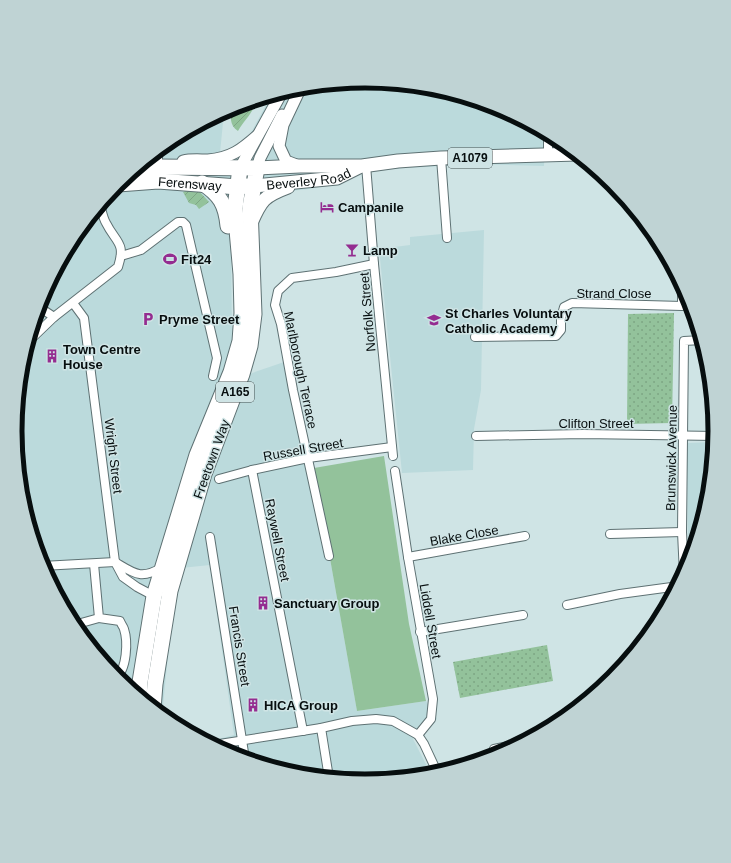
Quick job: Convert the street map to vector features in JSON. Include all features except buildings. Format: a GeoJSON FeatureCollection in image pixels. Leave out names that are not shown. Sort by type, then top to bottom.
{"type":"FeatureCollection","features":[{"type":"Feature","properties":{"kind":"highway","name":"Ferensway"},"geometry":{"type":"LineString","coordinates":[[145,168],[256,168]]}},
{"type":"Feature","properties":{"kind":"highway","name":"Freetown Way"},"geometry":{"type":"LineString","coordinates":[[140,691],[140,682],[154,596],[197,456],[231,372],[240,341],[242,313],[241,274],[235,208],[240,168]]}},
{"type":"Feature","properties":{"kind":"highway","name":"Freetown Way"},"geometry":{"type":"LineString","coordinates":[[154,702],[155,684],[172,583],[204,474],[242,374],[250,346],[254,314],[250,207],[256,168]]}},
{"type":"Feature","properties":{"kind":"highway","name":"Ferensway"},"geometry":{"type":"LineString","coordinates":[[129,183],[158,181],[202,183],[238,187],[254,186]]}},
{"type":"Feature","properties":{"kind":"highway"},"geometry":{"type":"LineString","coordinates":[[202,183],[219,196],[227,212],[235,308],[235,356]]}},
{"type":"Feature","properties":{"kind":"main road","name":"Beverley Road"},"geometry":{"type":"LineString","coordinates":[[256,168],[364,166],[398,161],[441,158],[496,158],[568,154]]}},
{"type":"Feature","properties":{"kind":"main road","name":"Beverley Road"},"geometry":{"type":"LineString","coordinates":[[254,186],[337,178],[364,166]]}},
{"type":"Feature","properties":{"kind":"main road"},"geometry":{"type":"LineString","coordinates":[[251,223],[259,204],[273,193],[309,180]]}},
{"type":"Feature","properties":{"kind":"street"},"geometry":{"type":"LineString","coordinates":[[298,95],[283,125],[280,146],[286,161],[300,166]]}},
{"type":"Feature","properties":{"kind":"street"},"geometry":{"type":"LineString","coordinates":[[256,168],[291,97]]}},
{"type":"Feature","properties":{"kind":"street"},"geometry":{"type":"LineString","coordinates":[[240,168],[278,100]]}},
{"type":"Feature","properties":{"kind":"street"},"geometry":{"type":"LineString","coordinates":[[160,156],[163,167],[186,160],[220,159],[241,150],[258,135]]}},
{"type":"Feature","properties":{"kind":"street"},"geometry":{"type":"LineString","coordinates":[[548,141],[548,155]]}},
{"type":"Feature","properties":{"kind":"street"},"geometry":{"type":"LineString","coordinates":[[441,158],[447,238]]}},
{"type":"Feature","properties":{"kind":"street","name":"Norfolk Street"},"geometry":{"type":"LineString","coordinates":[[364,166],[393,456]]}},
{"type":"Feature","properties":{"kind":"street"},"geometry":{"type":"LineString","coordinates":[[37,333],[54,317],[118,267],[121,256],[121,248],[106,223],[102,211]]}},
{"type":"Feature","properties":{"kind":"street"},"geometry":{"type":"LineString","coordinates":[[121,256],[141,250],[178,222],[183,222],[186,225],[217,358],[214,376]]}},
{"type":"Feature","properties":{"kind":"street","name":"Marlborough Terrace"},"geometry":{"type":"LineString","coordinates":[[329,556],[293,390],[281,324],[275,305],[278,290],[292,278],[336,272],[374,264]]}},
{"type":"Feature","properties":{"kind":"street","name":"Strand Close"},"geometry":{"type":"LineString","coordinates":[[475,337],[556,336],[561,330],[561,318],[564,307],[572,303],[682,306],[682,298]]}},
{"type":"Feature","properties":{"kind":"street","name":"Wright Street"},"geometry":{"type":"LineString","coordinates":[[73,303],[84,318],[115,562],[123,577],[137,587],[154,596]]}},
{"type":"Feature","properties":{"kind":"street"},"geometry":{"type":"LineString","coordinates":[[44,310],[54,317]]}},
{"type":"Feature","properties":{"kind":"street","name":"Brunswick Avenue"},"geometry":{"type":"LineString","coordinates":[[683,562],[682,532],[684,341],[696,340]]}},
{"type":"Feature","properties":{"kind":"street","name":"Clifton Street"},"geometry":{"type":"LineString","coordinates":[[476,436],[583,434],[709,436]]}},
{"type":"Feature","properties":{"kind":"street","name":"Russell Street"},"geometry":{"type":"LineString","coordinates":[[219,479],[308,458],[392,447]]}},
{"type":"Feature","properties":{"kind":"street","name":"Raywell Street"},"geometry":{"type":"LineString","coordinates":[[252,470],[303,731]]}},
{"type":"Feature","properties":{"kind":"street","name":"Liddell Street"},"geometry":{"type":"LineString","coordinates":[[395,471],[420,632],[433,699],[431,719],[418,735]]}},
{"type":"Feature","properties":{"kind":"street"},"geometry":{"type":"LineString","coordinates":[[610,534],[682,532]]}},
{"type":"Feature","properties":{"kind":"street","name":"Blake Close"},"geometry":{"type":"LineString","coordinates":[[408,557],[525,536]]}},
{"type":"Feature","properties":{"kind":"street","name":"Francis Street"},"geometry":{"type":"LineString","coordinates":[[210,537],[244,753]]}},
{"type":"Feature","properties":{"kind":"street"},"geometry":{"type":"LineString","coordinates":[[49,566],[115,562],[133,573],[144,575],[163,566]]}},
{"type":"Feature","properties":{"kind":"street"},"geometry":{"type":"LineString","coordinates":[[94,564],[99,618]]}},
{"type":"Feature","properties":{"kind":"street"},"geometry":{"type":"LineString","coordinates":[[567,605],[620,594],[672,587]]}},
{"type":"Feature","properties":{"kind":"street"},"geometry":{"type":"LineString","coordinates":[[420,632],[523,615]]}},
{"type":"Feature","properties":{"kind":"street"},"geometry":{"type":"LineString","coordinates":[[81,623],[99,618],[120,621],[125,630],[126,649],[124,666],[121,672]]}},
{"type":"Feature","properties":{"kind":"street"},"geometry":{"type":"LineString","coordinates":[[222,743],[321,728],[352,721],[373,719],[393,721],[418,735],[435,768]]}},
{"type":"Feature","properties":{"kind":"street"},"geometry":{"type":"LineString","coordinates":[[321,728],[328,773]]}},
{"type":"Feature","properties":{"kind":"street"},"geometry":{"type":"LineString","coordinates":[[494,749],[500,748]]}},
{"type":"Feature","properties":{"kind":"shaded area"},"geometry":{"type":"Polygon","coordinates":[[[366,88],[410,91],[476,106],[517,123],[545,139],[544,166],[477,164],[373,170],[309,189],[225,198],[231,229],[232,342],[223,383],[290,360],[314,468],[357,711],[426,701],[437,719],[413,739],[428,769],[410,772],[366,775],[321,772],[255,757],[214,740],[234,735],[210,565],[181,568],[169,645],[163,709],[139,690],[107,658],[93,641],[68,603],[57,583],[40,542],[25,476],[22,432],[23,409],[25,387],[34,343],[40,321],[57,280],[68,260],[93,222],[107,205],[139,173],[156,159],[194,134],[223,119],[220,153],[231,151],[248,138],[267,103],[321,91],[366,88]]]}},
{"type":"Feature","properties":{"kind":"shaded area","name":"St Charles Voluntary Catholic Academy"},"geometry":{"type":"Polygon","coordinates":[[[484,230],[481,390],[474,429],[473,470],[402,473],[379,249],[410,245],[410,237],[484,230]]]}},
{"type":"Feature","properties":{"kind":"shaded area"},"geometry":{"type":"Polygon","coordinates":[[[709,442],[706,476],[702,499],[688,550],[687,443],[709,442]]]}},
{"type":"Feature","properties":{"kind":"green space"},"geometry":{"type":"Polygon","coordinates":[[[254,107],[238,131],[233,126],[231,115],[254,107]]]}},
{"type":"Feature","properties":{"kind":"green space"},"geometry":{"type":"Polygon","coordinates":[[[190,189],[199,191],[209,202],[199,209],[196,205],[189,203],[183,192],[190,189]]]}},
{"type":"Feature","properties":{"kind":"green space"},"geometry":{"type":"Polygon","coordinates":[[[674,313],[672,423],[627,424],[628,314],[674,313]]]}},
{"type":"Feature","properties":{"kind":"green space"},"geometry":{"type":"Polygon","coordinates":[[[384,456],[409,624],[426,701],[357,711],[314,468],[384,456]]]}},
{"type":"Feature","properties":{"kind":"green space"},"geometry":{"type":"Polygon","coordinates":[[[547,645],[553,681],[460,698],[453,662],[547,645]]]}},
{"type":"Feature","properties":{"kind":"place","name":"Campanile"},"geometry":{"type":"Point","coordinates":[327,207]}},
{"type":"Feature","properties":{"kind":"place","name":"Lamp"},"geometry":{"type":"Point","coordinates":[352,250]}},
{"type":"Feature","properties":{"kind":"place","name":"Fit24"},"geometry":{"type":"Point","coordinates":[170,259]}},
{"type":"Feature","properties":{"kind":"place","name":"Pryme Street"},"geometry":{"type":"Point","coordinates":[148,319]}},
{"type":"Feature","properties":{"kind":"place","name":"St Charles Voluntary Catholic Academy"},"geometry":{"type":"Point","coordinates":[434,320]}},
{"type":"Feature","properties":{"kind":"place","name":"Town Centre House"},"geometry":{"type":"Point","coordinates":[52,356]}},
{"type":"Feature","properties":{"kind":"place","name":"Sanctuary Group"},"geometry":{"type":"Point","coordinates":[263,603]}},
{"type":"Feature","properties":{"kind":"place","name":"HICA Group"},"geometry":{"type":"Point","coordinates":[253,705]}}]}
